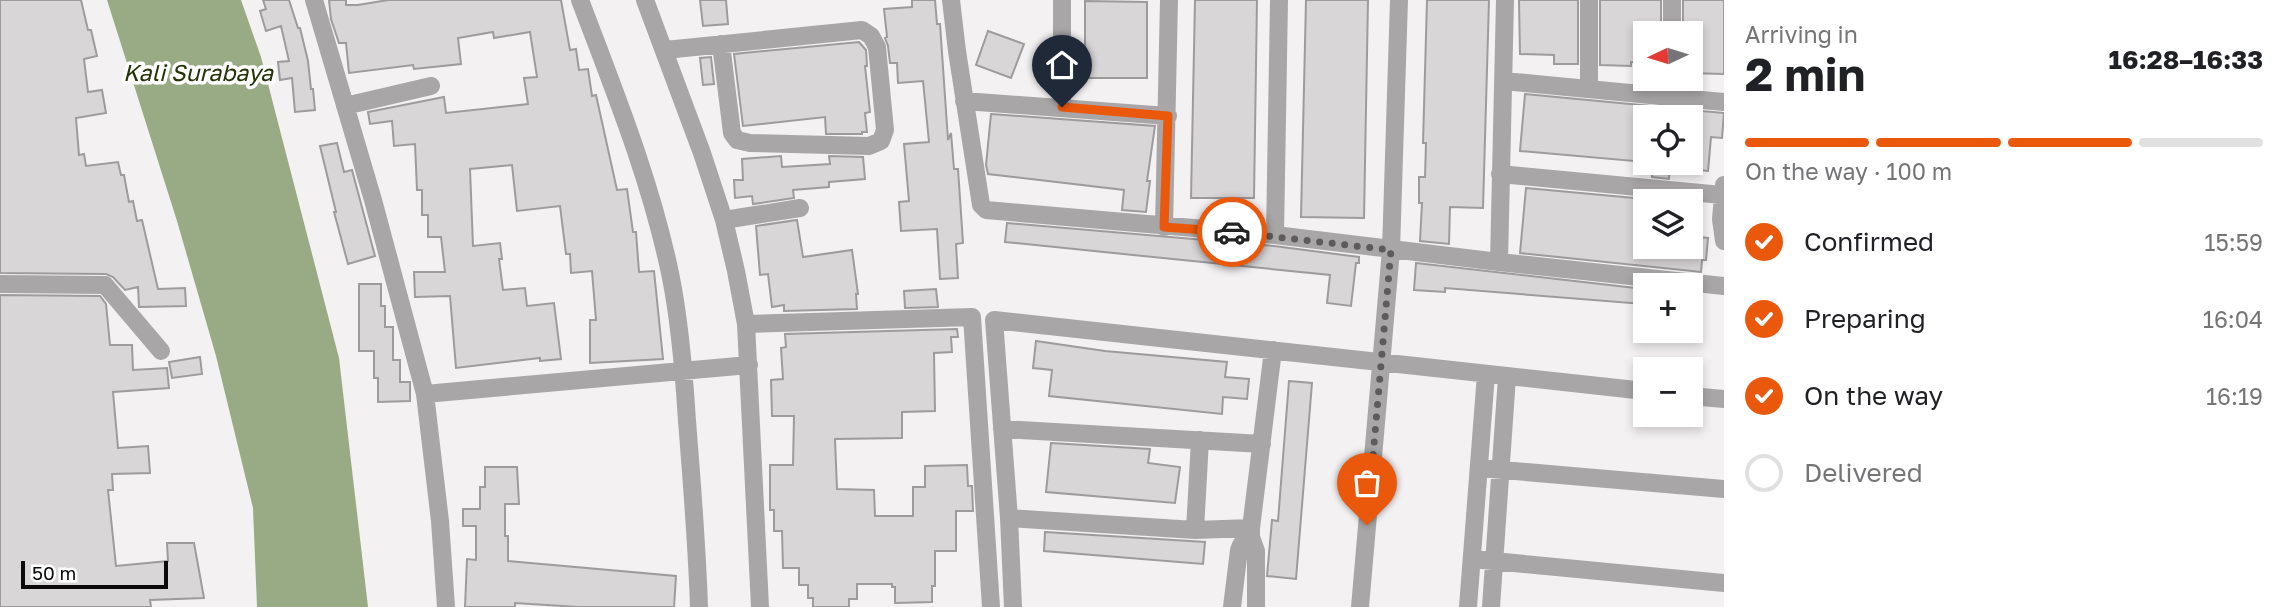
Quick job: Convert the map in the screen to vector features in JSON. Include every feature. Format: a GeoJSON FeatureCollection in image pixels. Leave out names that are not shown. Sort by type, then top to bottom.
{"type":"FeatureCollection","features":[{"type":"Feature","properties":{"kind":"street"},"geometry":{"type":"LineString","coordinates":[[314,0],[373,200],[425,394],[440,521],[446,607]]}},
{"type":"Feature","properties":{"kind":"street"},"geometry":{"type":"LineString","coordinates":[[580,0],[634,140],[673,286],[689,370],[699,607]]}},
{"type":"Feature","properties":{"kind":"street"},"geometry":{"type":"LineString","coordinates":[[645,0],[724,220],[746,324],[743,365],[760,607]]}},
{"type":"Feature","properties":{"kind":"street"},"geometry":{"type":"LineString","coordinates":[[951,0],[981,205],[986,210],[1275,235],[1724,286]]}},
{"type":"Feature","properties":{"kind":"street"},"geometry":{"type":"LineString","coordinates":[[1062,0],[1062,107]]}},
{"type":"Feature","properties":{"kind":"street"},"geometry":{"type":"LineString","coordinates":[[1164,227],[1169,0]]}},
{"type":"Feature","properties":{"kind":"street"},"geometry":{"type":"LineString","coordinates":[[1275,235],[1279,0]]}},
{"type":"Feature","properties":{"kind":"street"},"geometry":{"type":"LineString","coordinates":[[1360,607],[1391,250],[1399,0]]}},
{"type":"Feature","properties":{"kind":"street"},"geometry":{"type":"LineString","coordinates":[[1499,262],[1505,0]]}},
{"type":"Feature","properties":{"kind":"street"},"geometry":{"type":"LineString","coordinates":[[1589,0],[1589,88]]}},
{"type":"Feature","properties":{"kind":"street"},"geometry":{"type":"LineString","coordinates":[[1672,0],[1672,21]]}},
{"type":"Feature","properties":{"kind":"street"},"geometry":{"type":"LineString","coordinates":[[665,50],[721,44],[862,30],[871,36],[877,47],[885,131],[881,141],[869,146],[750,143],[737,139],[732,133],[721,44]]}},
{"type":"Feature","properties":{"kind":"street"},"geometry":{"type":"LineString","coordinates":[[1504,81],[1589,88],[1633,87]]}},
{"type":"Feature","properties":{"kind":"street"},"geometry":{"type":"LineString","coordinates":[[345,106],[431,86]]}},
{"type":"Feature","properties":{"kind":"street"},"geometry":{"type":"LineString","coordinates":[[1686,91],[1724,103]]}},
{"type":"Feature","properties":{"kind":"street"},"geometry":{"type":"LineString","coordinates":[[964,101],[1168,116]]}},
{"type":"Feature","properties":{"kind":"street"},"geometry":{"type":"LineString","coordinates":[[1500,174],[1723,189],[1724,241]]}},
{"type":"Feature","properties":{"kind":"street"},"geometry":{"type":"LineString","coordinates":[[724,220],[800,208]]}},
{"type":"Feature","properties":{"kind":"street"},"geometry":{"type":"LineString","coordinates":[[0,284],[105,285],[161,351]]}},
{"type":"Feature","properties":{"kind":"street"},"geometry":{"type":"LineString","coordinates":[[746,324],[972,317],[991,607]]}},
{"type":"Feature","properties":{"kind":"street"},"geometry":{"type":"LineString","coordinates":[[1013,607],[994,320],[1633,390]]}},
{"type":"Feature","properties":{"kind":"street"},"geometry":{"type":"LineString","coordinates":[[1256,607],[1256,551],[1251,533],[1273,350]]}},
{"type":"Feature","properties":{"kind":"street"},"geometry":{"type":"LineString","coordinates":[[425,394],[743,365]]}},
{"type":"Feature","properties":{"kind":"street"},"geometry":{"type":"LineString","coordinates":[[1468,607],[1486,374]]}},
{"type":"Feature","properties":{"kind":"street"},"geometry":{"type":"LineString","coordinates":[[1491,607],[1507,377]]}},
{"type":"Feature","properties":{"kind":"street"},"geometry":{"type":"LineString","coordinates":[[1703,397],[1724,399]]}},
{"type":"Feature","properties":{"kind":"street"},"geometry":{"type":"LineString","coordinates":[[1002,429],[1262,444]]}},
{"type":"Feature","properties":{"kind":"street"},"geometry":{"type":"LineString","coordinates":[[1195,530],[1200,440]]}},
{"type":"Feature","properties":{"kind":"street"},"geometry":{"type":"LineString","coordinates":[[1479,468],[1724,489]]}},
{"type":"Feature","properties":{"kind":"street"},"geometry":{"type":"LineString","coordinates":[[1009,517],[1251,533]]}},
{"type":"Feature","properties":{"kind":"street"},"geometry":{"type":"LineString","coordinates":[[1232,607],[1239,550],[1251,533]]}},
{"type":"Feature","properties":{"kind":"street"},"geometry":{"type":"LineString","coordinates":[[1472,559],[1724,583]]}},
{"type":"Feature","properties":{"kind":"water","name":"Kali Surabaya"},"geometry":{"type":"Polygon","coordinates":[[[107,0],[241,0],[261,57],[339,358],[368,607],[257,607],[253,508],[216,356],[177,221],[107,0]]]}},
{"type":"Feature","properties":{"kind":"building"},"geometry":{"type":"Polygon","coordinates":[[[0,0],[81,0],[97,56],[84,59],[88,92],[102,90],[106,113],[76,118],[79,155],[84,154],[86,166],[118,162],[121,175],[124,175],[129,202],[133,201],[137,221],[142,220],[158,289],[185,288],[186,306],[139,307],[138,287],[125,290],[113,277],[106,274],[0,273],[0,0]]]}},
{"type":"Feature","properties":{"kind":"building"},"geometry":{"type":"Polygon","coordinates":[[[263,0],[289,0],[300,28],[308,61],[315,110],[295,112],[292,78],[280,80],[278,62],[289,61],[281,26],[266,31],[260,11],[266,9],[263,0]]]}},
{"type":"Feature","properties":{"kind":"building"},"geometry":{"type":"Polygon","coordinates":[[[329,0],[346,0],[346,5],[358,5],[388,0],[561,0],[570,50],[576,49],[579,70],[588,69],[592,96],[596,95],[617,190],[627,189],[633,232],[636,232],[639,272],[654,271],[663,359],[590,363],[590,320],[596,320],[592,271],[571,273],[560,206],[517,211],[512,165],[470,169],[473,246],[500,243],[503,290],[525,288],[527,306],[554,303],[561,359],[540,361],[540,358],[456,368],[450,296],[415,297],[414,272],[445,272],[441,237],[428,237],[428,215],[422,215],[422,190],[417,190],[415,144],[394,146],[392,121],[370,124],[368,112],[444,97],[446,113],[528,104],[524,78],[537,77],[530,32],[494,38],[493,32],[458,38],[461,64],[414,69],[413,65],[349,73],[346,43],[339,43],[331,19],[329,0]]]}},
{"type":"Feature","properties":{"kind":"building"},"geometry":{"type":"Polygon","coordinates":[[[700,0],[726,0],[728,24],[703,26],[700,0]]]}},
{"type":"Feature","properties":{"kind":"building"},"geometry":{"type":"Polygon","coordinates":[[[912,0],[935,0],[937,24],[940,24],[948,140],[951,133],[954,169],[958,169],[963,243],[956,244],[958,278],[940,279],[937,229],[901,231],[899,202],[909,201],[904,144],[929,142],[923,81],[898,83],[897,63],[890,63],[885,38],[884,9],[912,7],[912,0]]]}},
{"type":"Feature","properties":{"kind":"building"},"geometry":{"type":"Polygon","coordinates":[[[1195,0],[1257,0],[1254,198],[1191,198],[1195,0]]]}},
{"type":"Feature","properties":{"kind":"building"},"geometry":{"type":"Polygon","coordinates":[[[1306,0],[1368,0],[1364,218],[1301,217],[1306,0]]]}},
{"type":"Feature","properties":{"kind":"building"},"geometry":{"type":"Polygon","coordinates":[[[1427,0],[1489,0],[1483,208],[1450,207],[1449,244],[1420,241],[1422,203],[1419,203],[1419,177],[1425,177],[1426,143],[1423,143],[1427,0]]]}},
{"type":"Feature","properties":{"kind":"building"},"geometry":{"type":"Polygon","coordinates":[[[1519,0],[1578,0],[1578,64],[1554,64],[1554,55],[1520,54],[1519,0]]]}},
{"type":"Feature","properties":{"kind":"building"},"geometry":{"type":"Polygon","coordinates":[[[1600,0],[1661,0],[1661,21],[1633,21],[1631,66],[1600,65],[1600,0]]]}},
{"type":"Feature","properties":{"kind":"building"},"geometry":{"type":"Polygon","coordinates":[[[1683,0],[1724,0],[1724,74],[1703,73],[1703,21],[1683,21],[1683,0]]]}},
{"type":"Feature","properties":{"kind":"building"},"geometry":{"type":"Polygon","coordinates":[[[1085,1],[1147,2],[1147,78],[1085,78],[1085,1]]]}},
{"type":"Feature","properties":{"kind":"building"},"geometry":{"type":"Polygon","coordinates":[[[988,31],[1024,44],[1011,78],[976,65],[988,31]]]}},
{"type":"Feature","properties":{"kind":"building"},"geometry":{"type":"Polygon","coordinates":[[[859,42],[866,50],[870,112],[865,113],[867,132],[826,134],[825,117],[743,126],[734,54],[859,42]]]}},
{"type":"Feature","properties":{"kind":"building"},"geometry":{"type":"Polygon","coordinates":[[[711,57],[714,84],[703,85],[700,58],[711,57]]]}},
{"type":"Feature","properties":{"kind":"building"},"geometry":{"type":"Polygon","coordinates":[[[1525,94],[1640,105],[1633,105],[1633,161],[1520,151],[1525,94]]]}},
{"type":"Feature","properties":{"kind":"building"},"geometry":{"type":"Polygon","coordinates":[[[1703,111],[1724,113],[1722,138],[1711,137],[1708,171],[1703,170],[1703,111]]]}},
{"type":"Feature","properties":{"kind":"building"},"geometry":{"type":"Polygon","coordinates":[[[991,114],[1155,126],[1147,181],[1150,181],[1146,212],[1122,210],[1124,190],[988,174],[986,165],[991,114]]]}},
{"type":"Feature","properties":{"kind":"building"},"geometry":{"type":"Polygon","coordinates":[[[337,143],[344,172],[352,170],[375,256],[348,264],[320,146],[337,143]]]}},
{"type":"Feature","properties":{"kind":"building"},"geometry":{"type":"Polygon","coordinates":[[[781,156],[782,167],[830,164],[829,156],[863,157],[865,179],[829,182],[829,187],[793,190],[794,198],[753,204],[752,196],[735,198],[734,180],[743,180],[742,159],[781,156]]]}},
{"type":"Feature","properties":{"kind":"building"},"geometry":{"type":"Polygon","coordinates":[[[1652,175],[1669,175],[1669,179],[1652,175]]]}},
{"type":"Feature","properties":{"kind":"building"},"geometry":{"type":"Polygon","coordinates":[[[1526,188],[1633,198],[1633,259],[1703,259],[1703,237],[1708,238],[1706,260],[1702,260],[1701,272],[1520,253],[1526,188]]]}},
{"type":"Feature","properties":{"kind":"building"},"geometry":{"type":"Polygon","coordinates":[[[797,220],[803,257],[852,250],[858,294],[857,309],[784,311],[784,305],[772,307],[768,274],[760,275],[756,226],[797,220]]]}},
{"type":"Feature","properties":{"kind":"building"},"geometry":{"type":"Polygon","coordinates":[[[1007,223],[1274,246],[1359,257],[1359,263],[1356,263],[1351,306],[1327,303],[1330,275],[1005,242],[1007,223]]]}},
{"type":"Feature","properties":{"kind":"building"},"geometry":{"type":"Polygon","coordinates":[[[1416,263],[1633,288],[1633,303],[1445,288],[1445,292],[1414,290],[1416,263]]]}},
{"type":"Feature","properties":{"kind":"building"},"geometry":{"type":"Polygon","coordinates":[[[359,284],[381,284],[385,327],[393,327],[393,360],[400,360],[400,382],[410,382],[410,401],[378,402],[378,378],[374,378],[374,351],[359,351],[359,284]]]}},
{"type":"Feature","properties":{"kind":"building"},"geometry":{"type":"Polygon","coordinates":[[[936,289],[938,307],[905,308],[904,291],[936,289]]]}},
{"type":"Feature","properties":{"kind":"building"},"geometry":{"type":"Polygon","coordinates":[[[0,295],[100,296],[106,304],[110,345],[132,345],[133,370],[167,368],[169,388],[113,392],[118,448],[148,446],[150,473],[112,474],[113,490],[108,490],[116,566],[168,561],[167,543],[194,543],[204,598],[150,600],[151,607],[0,607],[0,295]]]}},
{"type":"Feature","properties":{"kind":"building"},"geometry":{"type":"Polygon","coordinates":[[[957,329],[958,337],[951,337],[952,352],[934,353],[935,411],[902,412],[902,438],[835,439],[837,489],[874,490],[875,516],[913,516],[913,487],[925,487],[925,466],[967,465],[968,486],[972,486],[973,511],[956,511],[956,551],[935,551],[932,602],[895,603],[895,587],[892,587],[892,584],[857,584],[857,599],[849,599],[849,607],[813,607],[813,598],[808,598],[808,585],[799,585],[799,568],[783,568],[782,531],[774,531],[774,510],[770,510],[770,465],[793,465],[794,416],[772,416],[771,380],[783,379],[781,348],[786,347],[785,334],[957,329]]]}},
{"type":"Feature","properties":{"kind":"building"},"geometry":{"type":"Polygon","coordinates":[[[1036,341],[1105,351],[1227,362],[1225,377],[1249,379],[1247,399],[1223,397],[1222,414],[1049,396],[1052,370],[1033,368],[1036,341]]]}},
{"type":"Feature","properties":{"kind":"building"},"geometry":{"type":"Polygon","coordinates":[[[200,357],[202,374],[172,378],[169,362],[200,357]]]}},
{"type":"Feature","properties":{"kind":"building"},"geometry":{"type":"Polygon","coordinates":[[[1289,381],[1312,383],[1296,579],[1267,576],[1272,520],[1278,521],[1289,381]]]}},
{"type":"Feature","properties":{"kind":"building"},"geometry":{"type":"Polygon","coordinates":[[[1051,443],[1150,449],[1148,463],[1180,467],[1175,503],[1046,492],[1051,443]]]}},
{"type":"Feature","properties":{"kind":"building"},"geometry":{"type":"Polygon","coordinates":[[[485,467],[517,467],[519,504],[505,504],[508,561],[676,576],[674,607],[578,607],[515,603],[515,607],[465,607],[467,559],[476,560],[476,526],[463,526],[463,509],[480,509],[480,487],[485,487],[485,467]]]}},
{"type":"Feature","properties":{"kind":"building"},"geometry":{"type":"Polygon","coordinates":[[[1045,532],[1205,542],[1203,564],[1044,551],[1045,532]]]}},
{"type":"Feature","properties":{"kind":"way so far"},"geometry":{"type":"LineString","coordinates":[[1232,232],[1391,250],[1367,525]]}},
{"type":"Feature","properties":{"kind":"route"},"geometry":{"type":"LineString","coordinates":[[1062,107],[1168,116],[1164,227],[1232,232]]}}]}
